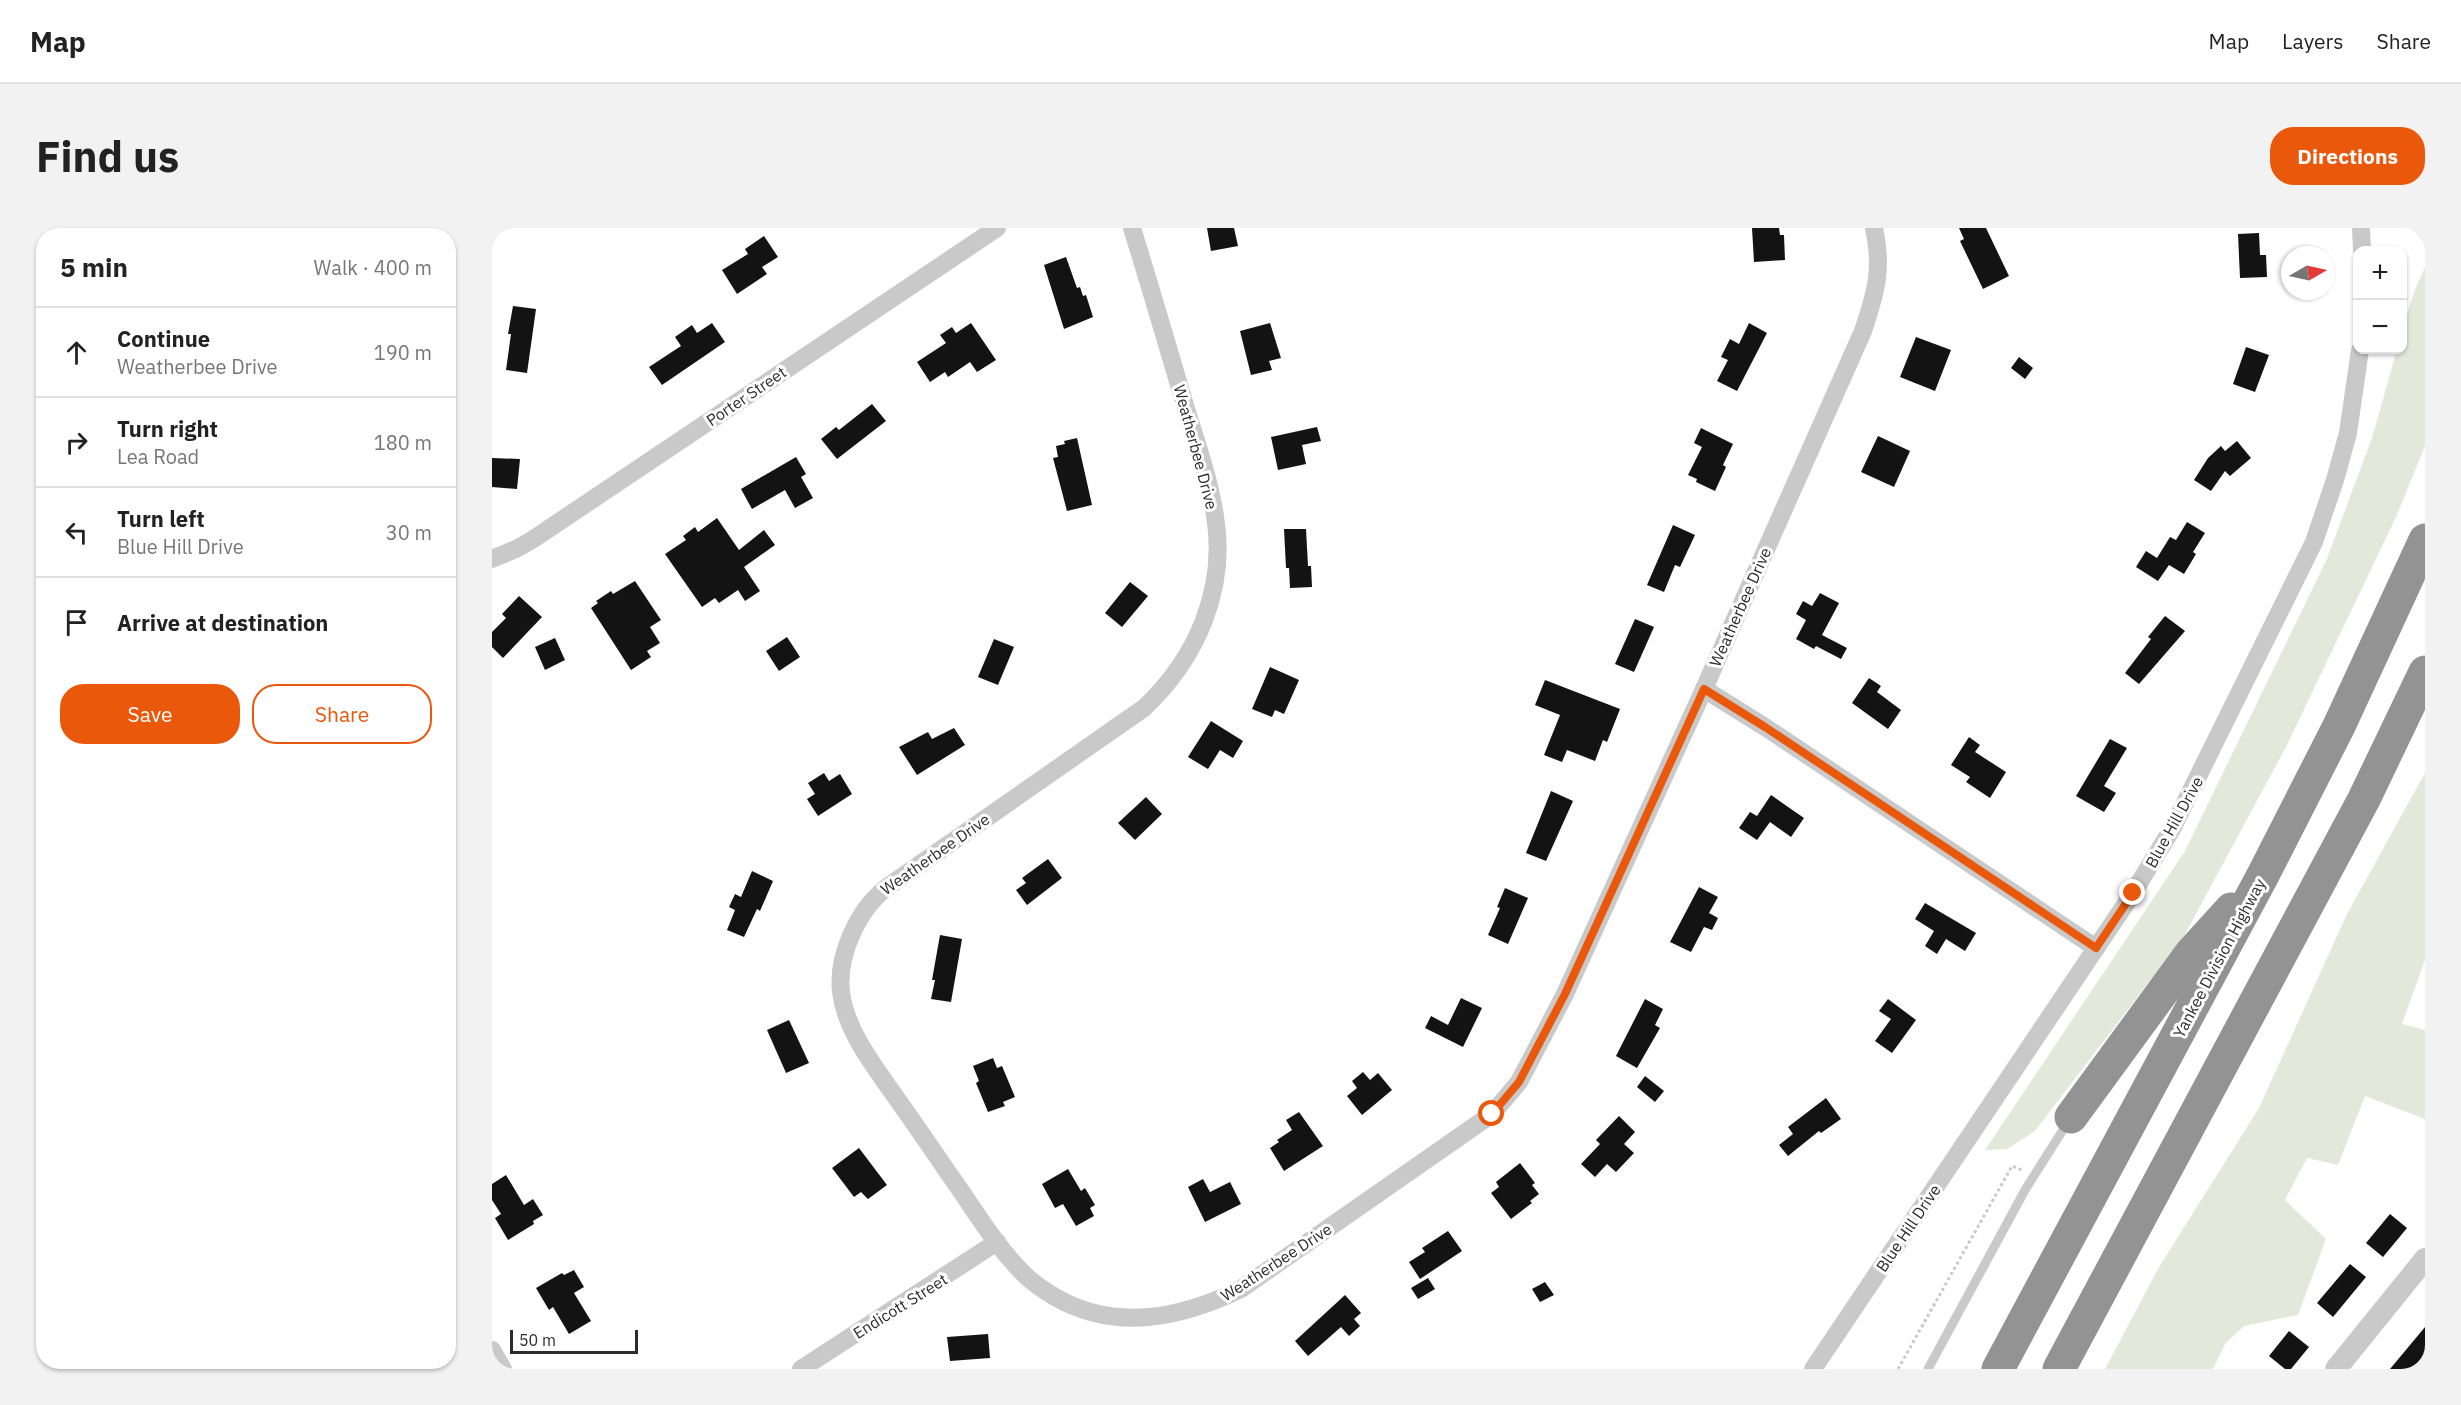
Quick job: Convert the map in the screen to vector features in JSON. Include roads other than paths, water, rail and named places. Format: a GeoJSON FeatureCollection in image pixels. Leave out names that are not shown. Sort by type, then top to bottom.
{"type":"FeatureCollection","features":[{"type":"Feature","properties":{"kind":"highway","name":"Yankee Division Highway"},"geometry":{"type":"LineString","coordinates":[[1998,1369],[2263,875],[2339,726],[2425,540]]}},
{"type":"Feature","properties":{"kind":"highway"},"geometry":{"type":"LineString","coordinates":[[2059,1369],[2348,829],[2425,672]]}},
{"type":"Feature","properties":{"kind":"highway"},"geometry":{"type":"LineString","coordinates":[[2071,1117],[2191,953],[2263,875]]}},
{"type":"Feature","properties":{"kind":"street","name":"Porter Street"},"geometry":{"type":"LineString","coordinates":[[492,559],[532,540],[997,228]]}},
{"type":"Feature","properties":{"kind":"street","name":"Weatherbee Drive"},"geometry":{"type":"LineString","coordinates":[[1132,228],[1203,467],[1215,517],[1214,585],[1204,623],[1185,662],[1172,680],[1144,708],[879,893],[861,915],[847,950],[842,973],[844,1005],[858,1041],[997,1242],[1026,1276],[1055,1297],[1089,1311],[1116,1317],[1173,1315],[1209,1305],[1241,1289],[1492,1114],[1519,1082],[1565,994],[1863,331],[1875,297],[1880,272],[1879,251],[1874,228]]}},
{"type":"Feature","properties":{"kind":"street"},"geometry":{"type":"LineString","coordinates":[[2361,228],[2362,246]]}},
{"type":"Feature","properties":{"kind":"street","name":"Blue Hill Drive"},"geometry":{"type":"LineString","coordinates":[[1813,1369],[2133,893],[2172,829],[2313,542],[2336,480],[2348,433],[2359,354]]}},
{"type":"Feature","properties":{"kind":"street"},"geometry":{"type":"LineString","coordinates":[[1704,689],[1765,727],[2096,948]]}},
{"type":"Feature","properties":{"kind":"street","name":"Endicott Street"},"geometry":{"type":"LineString","coordinates":[[801,1369],[997,1242]]}},
{"type":"Feature","properties":{"kind":"street"},"geometry":{"type":"LineString","coordinates":[[2336,1369],[2425,1258]]}},
{"type":"Feature","properties":{"kind":"street"},"geometry":{"type":"LineString","coordinates":[[492,1350],[503,1369]]}},
{"type":"Feature","properties":{"kind":"lane"},"geometry":{"type":"LineString","coordinates":[[1928,1369],[2035,1175],[2071,1117]]}}]}
